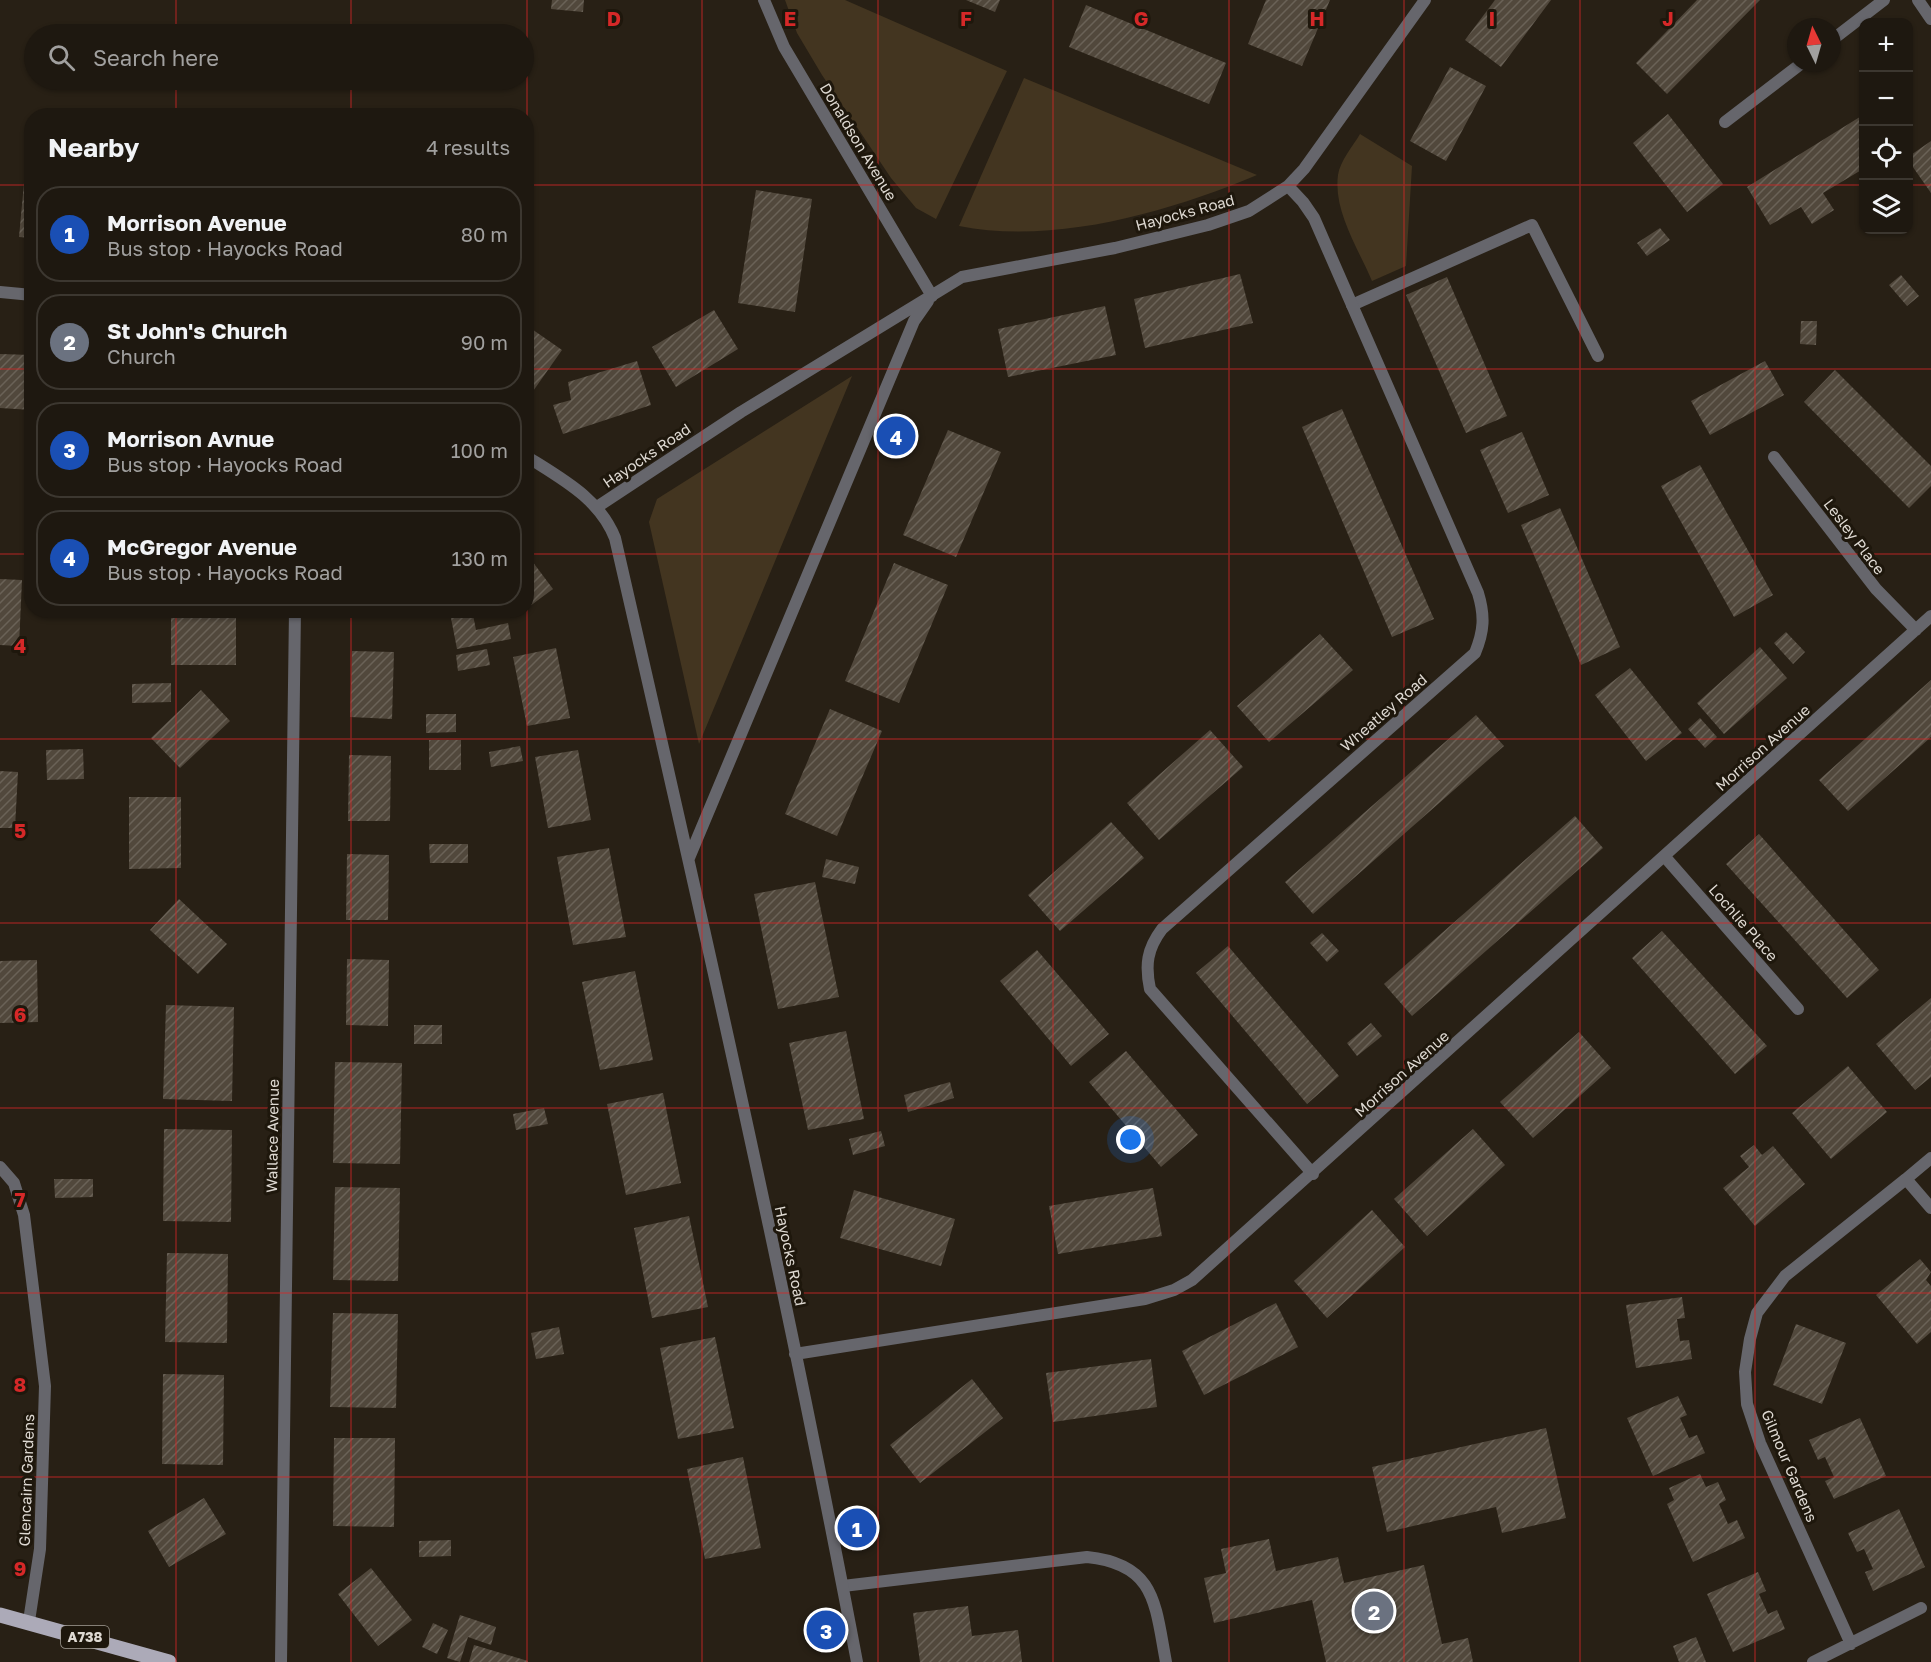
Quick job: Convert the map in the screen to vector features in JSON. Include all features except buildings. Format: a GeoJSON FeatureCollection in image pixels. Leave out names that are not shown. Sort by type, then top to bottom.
{"type":"FeatureCollection","features":[{"type":"Feature","properties":{"kind":"main road","name":"A738"},"geometry":{"type":"LineString","coordinates":[[0,1615],[29,1621],[169,1662]]}},
{"type":"Feature","properties":{"kind":"street","name":"Donaldson Avenue"},"geometry":{"type":"LineString","coordinates":[[764,0],[784,47],[932,296]]}},
{"type":"Feature","properties":{"kind":"street","name":"Hayocks Road"},"geometry":{"type":"LineString","coordinates":[[857,1662],[795,1354],[689,858],[615,538],[608,522],[597,507],[741,412],[962,277],[1115,248],[1208,225],[1249,211],[1288,186],[1304,169],[1425,0]]}},
{"type":"Feature","properties":{"kind":"street"},"geometry":{"type":"LineString","coordinates":[[1841,33],[1884,0]]}},
{"type":"Feature","properties":{"kind":"street"},"geometry":{"type":"LineString","coordinates":[[1917,0],[1931,18]]}},
{"type":"Feature","properties":{"kind":"street"},"geometry":{"type":"LineString","coordinates":[[1725,122],[1790,72]]}},
{"type":"Feature","properties":{"kind":"street","name":"Wheatley Road"},"geometry":{"type":"LineString","coordinates":[[1288,186],[1314,218],[1478,593],[1484,622],[1475,653],[1162,929],[1148,953],[1146,970],[1150,989],[1314,1174]]}},
{"type":"Feature","properties":{"kind":"street"},"geometry":{"type":"LineString","coordinates":[[1352,305],[1532,225],[1598,356]]}},
{"type":"Feature","properties":{"kind":"street"},"geometry":{"type":"LineString","coordinates":[[0,292],[24,294]]}},
{"type":"Feature","properties":{"kind":"street","name":"Hayocks Road"},"geometry":{"type":"LineString","coordinates":[[689,858],[914,321],[932,296]]}},
{"type":"Feature","properties":{"kind":"street","name":"Lesley Place"},"geometry":{"type":"LineString","coordinates":[[1774,457],[1876,589],[1916,630]]}},
{"type":"Feature","properties":{"kind":"street"},"geometry":{"type":"LineString","coordinates":[[534,461],[583,494],[597,507]]}},
{"type":"Feature","properties":{"kind":"street","name":"Morrison Avenue"},"geometry":{"type":"LineString","coordinates":[[795,1354],[1144,1299],[1174,1290],[1209,1268],[1931,616]]}},
{"type":"Feature","properties":{"kind":"street","name":"Wallace Avenue"},"geometry":{"type":"LineString","coordinates":[[281,1662],[295,618]]}},
{"type":"Feature","properties":{"kind":"street","name":"Lochlie Place"},"geometry":{"type":"LineString","coordinates":[[1665,857],[1798,1009]]}},
{"type":"Feature","properties":{"kind":"street","name":"Gilmour Gardens"},"geometry":{"type":"LineString","coordinates":[[1851,1644],[1760,1443],[1747,1404],[1745,1372],[1757,1313],[1778,1284],[1931,1158]]}},
{"type":"Feature","properties":{"kind":"street","name":"Glencairn Gardens"},"geometry":{"type":"LineString","coordinates":[[0,1167],[14,1183],[24,1215],[36,1294],[45,1386],[40,1549],[29,1621]]}},
{"type":"Feature","properties":{"kind":"street"},"geometry":{"type":"LineString","coordinates":[[1906,1179],[1931,1208]]}},
{"type":"Feature","properties":{"kind":"street"},"geometry":{"type":"LineString","coordinates":[[843,1586],[1087,1557],[1107,1559],[1131,1569],[1145,1581],[1153,1597],[1166,1662]]}},
{"type":"Feature","properties":{"kind":"street"},"geometry":{"type":"LineString","coordinates":[[1813,1662],[1921,1608]]}},
{"type":"Feature","properties":{"kind":"shaded area"},"geometry":{"type":"Polygon","coordinates":[[[785,0],[845,0],[1007,71],[936,219],[916,208],[891,178],[822,75],[797,33],[785,0]]]}},
{"type":"Feature","properties":{"kind":"shaded area"},"geometry":{"type":"Polygon","coordinates":[[[1024,78],[1257,175],[1187,201],[1111,222],[1034,231],[996,231],[959,226],[1024,78]]]}},
{"type":"Feature","properties":{"kind":"shaded area"},"geometry":{"type":"Polygon","coordinates":[[[1360,134],[1412,166],[1406,266],[1372,281],[1343,216],[1337,189],[1341,164],[1360,134]]]}},
{"type":"Feature","properties":{"kind":"shaded area"},"geometry":{"type":"Polygon","coordinates":[[[852,376],[699,744],[649,522],[657,499],[852,376]]]}},
{"type":"Feature","properties":{"kind":"place","name":"McGregor Avenue"},"geometry":{"type":"Point","coordinates":[896,436]}},
{"type":"Feature","properties":{"kind":"place","name":"Morrison Avenue"},"geometry":{"type":"Point","coordinates":[857,1528]}},
{"type":"Feature","properties":{"kind":"place","name":"St John's Church"},"geometry":{"type":"Point","coordinates":[1374,1611]}},
{"type":"Feature","properties":{"kind":"place","name":"Morrison Avnue"},"geometry":{"type":"Point","coordinates":[826,1630]}}]}
